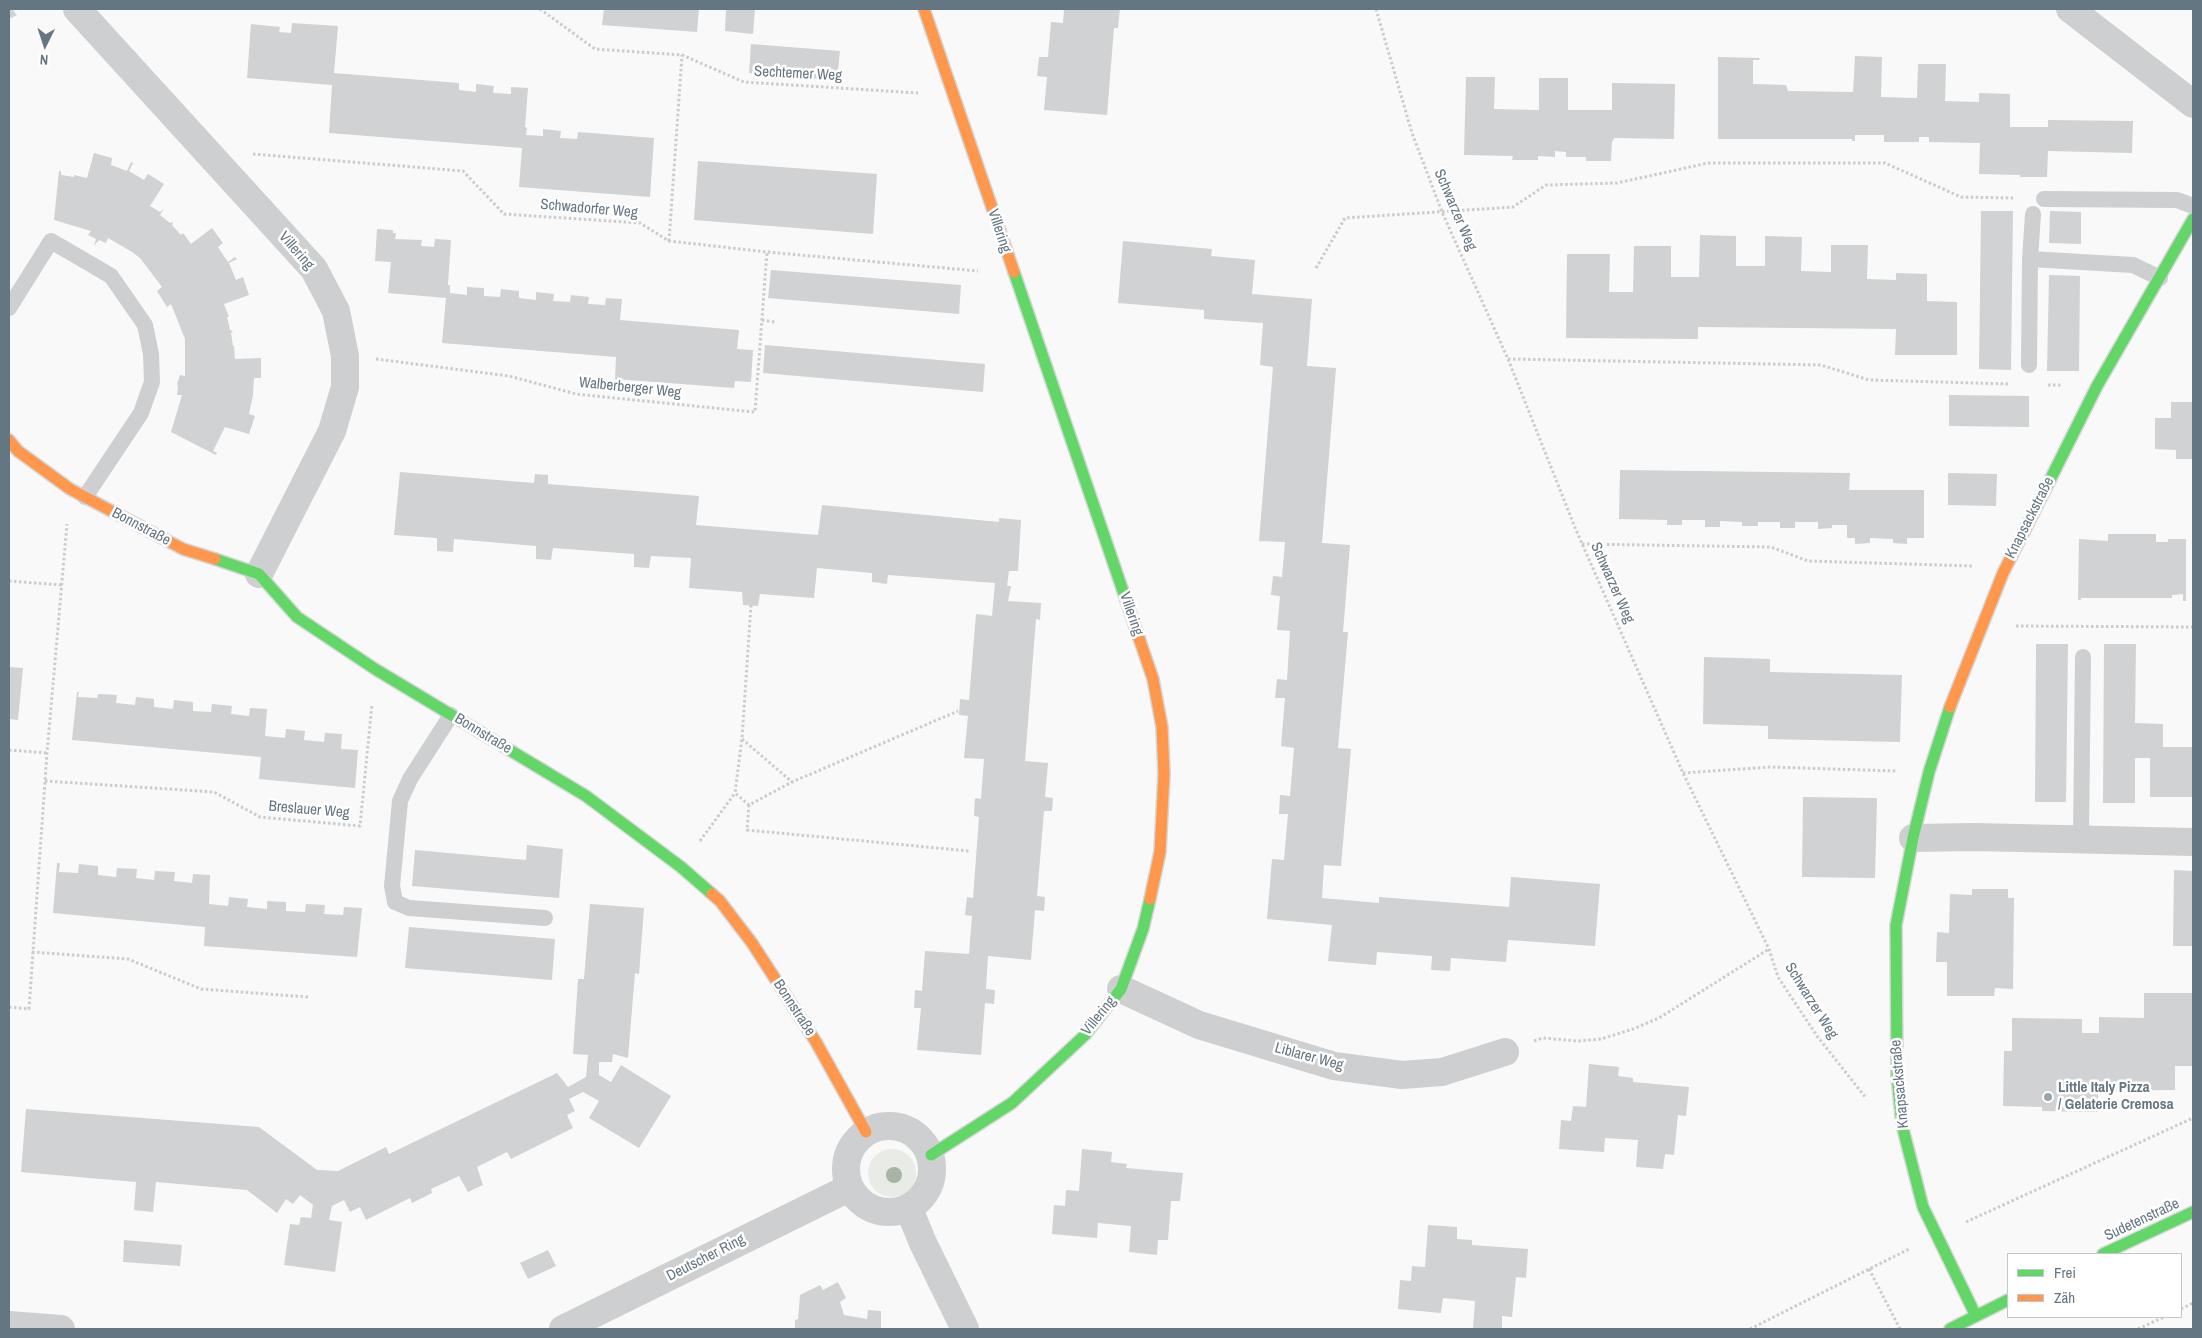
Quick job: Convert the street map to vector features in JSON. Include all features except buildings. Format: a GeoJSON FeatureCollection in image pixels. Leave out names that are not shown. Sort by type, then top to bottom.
{"type":"FeatureCollection","features":[{"type":"Feature","properties":{"kind":"street","name":"Villering"},"geometry":{"type":"LineString","coordinates":[[77,9],[314,269],[336,311],[345,356],[345,387],[332,431],[258,574]]}},
{"type":"Feature","properties":{"kind":"street","name":"Villering"},"geometry":{"type":"LineString","coordinates":[[924,9],[1153,679],[1162,727],[1164,774],[1160,852],[1143,929],[1121,989],[1085,1034],[1012,1103],[931,1154]]}},
{"type":"Feature","properties":{"kind":"street"},"geometry":{"type":"LineString","coordinates":[[2070,9],[2193,104]]}},
{"type":"Feature","properties":{"kind":"street","name":"Knapsackstraße"},"geometry":{"type":"LineString","coordinates":[[1980,1323],[1923,1207],[1902,1125],[1897,1076],[1896,925],[1913,838],[1929,772],[1945,718],[2002,573],[2097,386],[2193,219]]}},
{"type":"Feature","properties":{"kind":"street","name":"Bonnstraße"},"geometry":{"type":"LineString","coordinates":[[9,440],[18,451],[70,489],[184,549],[258,574],[298,617],[375,669],[586,796],[681,867],[720,901],[752,943],[816,1042],[866,1132]]}},
{"type":"Feature","properties":{"kind":"street"},"geometry":{"type":"LineString","coordinates":[[1913,838],[2193,842]]}},
{"type":"Feature","properties":{"kind":"street","name":"Liblarer Weg"},"geometry":{"type":"LineString","coordinates":[[1121,989],[1198,1026],[1334,1066],[1402,1076],[1442,1072],[1504,1052]]}},
{"type":"Feature","properties":{"kind":"street"},"geometry":{"type":"LineString","coordinates":[[884,1126],[904,1128],[920,1138],[931,1154],[933,1170],[930,1186],[922,1199],[909,1209],[893,1213],[876,1211],[862,1204],[849,1188],[846,1171],[849,1152],[856,1140],[866,1132],[884,1126]]}},
{"type":"Feature","properties":{"kind":"street","name":"Deutscher Ring"},"geometry":{"type":"LineString","coordinates":[[563,1329],[849,1188]]}},
{"type":"Feature","properties":{"kind":"street"},"geometry":{"type":"LineString","coordinates":[[909,1209],[965,1329]]}},
{"type":"Feature","properties":{"kind":"street","name":"Sudetenstraße"},"geometry":{"type":"LineString","coordinates":[[2106,1253],[2193,1212]]}},
{"type":"Feature","properties":{"kind":"street"},"geometry":{"type":"LineString","coordinates":[[1950,1329],[1980,1323],[2007,1301]]}},
{"type":"Feature","properties":{"kind":"street"},"geometry":{"type":"LineString","coordinates":[[9,1325],[61,1329]]}},
{"type":"Feature","properties":{"kind":"lane"},"geometry":{"type":"LineString","coordinates":[[2044,198],[2177,200],[2193,206]]}},
{"type":"Feature","properties":{"kind":"lane"},"geometry":{"type":"LineString","coordinates":[[2029,365],[2030,259],[2033,214]]}},
{"type":"Feature","properties":{"kind":"lane"},"geometry":{"type":"LineString","coordinates":[[9,308],[51,241],[111,276],[145,325],[151,354],[152,382],[141,413],[86,497]]}},
{"type":"Feature","properties":{"kind":"lane"},"geometry":{"type":"LineString","coordinates":[[2030,259],[2133,265],[2160,278]]}},
{"type":"Feature","properties":{"kind":"lane"},"geometry":{"type":"LineString","coordinates":[[2081,839],[2083,658]]}},
{"type":"Feature","properties":{"kind":"lane"},"geometry":{"type":"LineString","coordinates":[[451,715],[410,779],[400,801],[392,886],[395,902],[409,908],[545,918]]}},
{"type":"Feature","properties":{"kind":"path","name":"Sechtemer Weg"},"geometry":{"type":"LineString","coordinates":[[540,9],[595,48],[682,55],[744,82],[954,95]]}},
{"type":"Feature","properties":{"kind":"path","name":"Schwarzer Weg"},"geometry":{"type":"LineString","coordinates":[[1376,9],[1412,133],[1442,212],[1508,359],[1582,544],[1683,773],[1769,949],[1778,977],[1817,1036],[1876,1110],[1902,1125]]}},
{"type":"Feature","properties":{"kind":"path"},"geometry":{"type":"LineString","coordinates":[[670,241],[682,55]]}},
{"type":"Feature","properties":{"kind":"path","name":"Schwadorfer Weg"},"geometry":{"type":"LineString","coordinates":[[206,150],[463,171],[504,214],[640,223],[670,241],[767,252],[1014,274]]}},
{"type":"Feature","properties":{"kind":"path"},"geometry":{"type":"LineString","coordinates":[[1316,268],[1345,218],[1513,207],[1546,185],[1617,183],[1708,163],[1885,163],[1960,197],[2044,198]]}},
{"type":"Feature","properties":{"kind":"path","name":"Walberberger Weg"},"geometry":{"type":"LineString","coordinates":[[345,356],[509,376],[576,394],[756,412],[767,252]]}},
{"type":"Feature","properties":{"kind":"path"},"geometry":{"type":"LineString","coordinates":[[762,320],[775,322]]}},
{"type":"Feature","properties":{"kind":"path"},"geometry":{"type":"LineString","coordinates":[[1508,359],[1821,365],[1869,380],[2011,384]]}},
{"type":"Feature","properties":{"kind":"path"},"geometry":{"type":"LineString","coordinates":[[2040,384],[2097,386]]}},
{"type":"Feature","properties":{"kind":"path"},"geometry":{"type":"LineString","coordinates":[[1582,544],[1771,547],[1808,561],[1975,566],[2002,573]]}},
{"type":"Feature","properties":{"kind":"path"},"geometry":{"type":"LineString","coordinates":[[9,1008],[29,1009],[47,753],[63,563]]}},
{"type":"Feature","properties":{"kind":"path"},"geometry":{"type":"LineString","coordinates":[[9,581],[62,585]]}},
{"type":"Feature","properties":{"kind":"path"},"geometry":{"type":"LineString","coordinates":[[681,867],[735,793],[742,738],[751,605]]}},
{"type":"Feature","properties":{"kind":"path"},"geometry":{"type":"LineString","coordinates":[[1980,626],[2193,627]]}},
{"type":"Feature","properties":{"kind":"path","name":"Breslauer Weg"},"geometry":{"type":"LineString","coordinates":[[45,781],[214,792],[260,817],[360,826],[375,669]]}},
{"type":"Feature","properties":{"kind":"path"},"geometry":{"type":"LineString","coordinates":[[749,805],[792,782],[958,711]]}},
{"type":"Feature","properties":{"kind":"path"},"geometry":{"type":"LineString","coordinates":[[742,738],[792,782]]}},
{"type":"Feature","properties":{"kind":"path"},"geometry":{"type":"LineString","coordinates":[[9,750],[47,753]]}},
{"type":"Feature","properties":{"kind":"path"},"geometry":{"type":"LineString","coordinates":[[1683,773],[1771,767],[1929,772]]}},
{"type":"Feature","properties":{"kind":"path"},"geometry":{"type":"LineString","coordinates":[[735,793],[749,805]]}},
{"type":"Feature","properties":{"kind":"path"},"geometry":{"type":"LineString","coordinates":[[749,805],[747,830],[969,850]]}},
{"type":"Feature","properties":{"kind":"path"},"geometry":{"type":"LineString","coordinates":[[1504,1052],[1543,1038],[1577,1041],[1601,1039],[1633,1030],[1659,1018],[1769,949]]}},
{"type":"Feature","properties":{"kind":"path"},"geometry":{"type":"LineString","coordinates":[[32,952],[128,959],[201,988],[308,997]]}},
{"type":"Feature","properties":{"kind":"path"},"geometry":{"type":"LineString","coordinates":[[1750,1329],[1936,1235],[2193,1118]]}},
{"type":"Feature","properties":{"kind":"path"},"geometry":{"type":"LineString","coordinates":[[1869,1269],[1900,1329]]}},
{"type":"Feature","properties":{"kind":"path"},"geometry":{"type":"LineString","coordinates":[[2182,1308],[2193,1302]]}},
{"type":"Feature","properties":{"kind":"path"},"geometry":{"type":"LineString","coordinates":[[2138,1329],[2162,1318]]}},
{"type":"Feature","properties":{"kind":"shaded area"},"geometry":{"type":"Polygon","coordinates":[[[892,1149],[901,1151],[909,1156],[914,1164],[916,1173],[914,1182],[909,1190],[901,1195],[892,1197],[883,1195],[875,1190],[870,1182],[868,1173],[870,1164],[875,1156],[883,1151],[892,1149]]]}},
{"type":"Feature","properties":{"kind":"traffic: fast"},"geometry":{"type":"LineString","coordinates":[[2046,488],[2097,386],[2193,219]]}},
{"type":"Feature","properties":{"kind":"traffic: fast"},"geometry":{"type":"LineString","coordinates":[[1014,272],[1139,638]]}},
{"type":"Feature","properties":{"kind":"traffic: fast"},"geometry":{"type":"LineString","coordinates":[[215,559],[259,574],[297,617],[375,669],[586,796],[681,867],[712,894]]}},
{"type":"Feature","properties":{"kind":"traffic: fast"},"geometry":{"type":"LineString","coordinates":[[1950,707],[1929,772],[1913,838],[1896,925],[1897,1076],[1902,1125],[1923,1207],[1976,1316]]}},
{"type":"Feature","properties":{"kind":"traffic: fast"},"geometry":{"type":"LineString","coordinates":[[931,1155],[1012,1103],[1085,1035],[1121,989],[1143,929],[1150,899]]}},
{"type":"Feature","properties":{"kind":"traffic: fast"},"geometry":{"type":"LineString","coordinates":[[2105,1253],[2193,1212]]}},
{"type":"Feature","properties":{"kind":"traffic: fast"},"geometry":{"type":"LineString","coordinates":[[1950,1329],[2007,1300]]}},
{"type":"Feature","properties":{"kind":"traffic: slow"},"geometry":{"type":"LineString","coordinates":[[924,9],[1014,272]]}},
{"type":"Feature","properties":{"kind":"traffic: slow"},"geometry":{"type":"LineString","coordinates":[[9,440],[18,451],[70,489],[183,549],[215,559]]}},
{"type":"Feature","properties":{"kind":"traffic: slow"},"geometry":{"type":"LineString","coordinates":[[1950,707],[2003,573],[2046,488]]}},
{"type":"Feature","properties":{"kind":"traffic: slow"},"geometry":{"type":"LineString","coordinates":[[1139,638],[1153,679],[1162,727],[1164,774],[1160,852],[1150,899]]}},
{"type":"Feature","properties":{"kind":"traffic: slow"},"geometry":{"type":"LineString","coordinates":[[712,894],[720,901],[752,943],[816,1042],[866,1132]]}},
{"type":"Feature","properties":{"kind":"place","name":"Little Italy Pizza / Gelaterie Cremosa"},"geometry":{"type":"Point","coordinates":[2048,1097]}}]}
